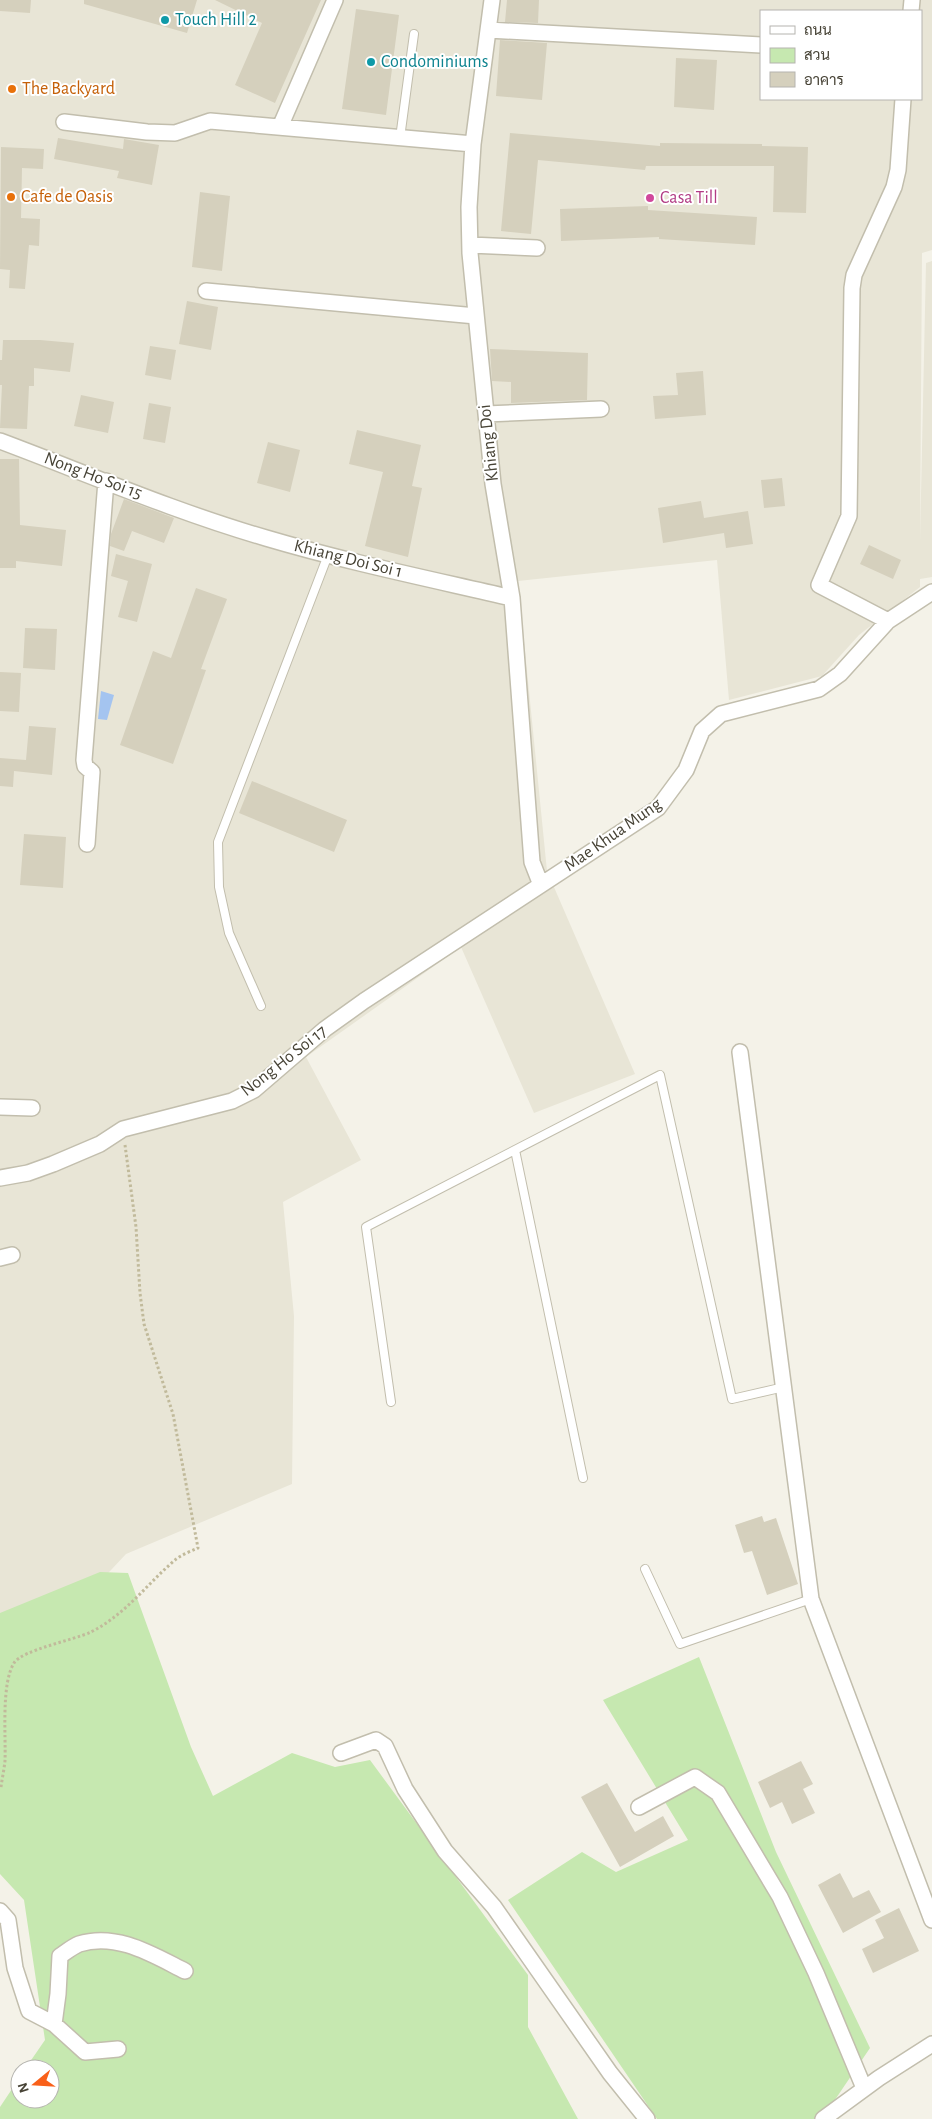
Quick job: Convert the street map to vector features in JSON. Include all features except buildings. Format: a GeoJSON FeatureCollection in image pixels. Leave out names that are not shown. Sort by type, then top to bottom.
{"type":"FeatureCollection","features":[{"type":"Feature","properties":{"kind":"street"},"geometry":{"type":"LineString","coordinates":[[280,127],[335,0]]}},
{"type":"Feature","properties":{"kind":"street","name":"Khiang Doi"},"geometry":{"type":"LineString","coordinates":[[492,0],[473,144],[469,207],[470,245],[493,484],[512,598],[532,862],[541,885]]}},
{"type":"Feature","properties":{"kind":"street"},"geometry":{"type":"LineString","coordinates":[[488,30],[760,45]]}},
{"type":"Feature","properties":{"kind":"street"},"geometry":{"type":"LineString","coordinates":[[888,621],[819,585],[849,516],[852,288],[854,275],[894,187],[898,170],[904,100]]}},
{"type":"Feature","properties":{"kind":"street"},"geometry":{"type":"LineString","coordinates":[[64,122],[147,132],[175,133],[210,121],[473,144]]}},
{"type":"Feature","properties":{"kind":"street"},"geometry":{"type":"LineString","coordinates":[[470,245],[538,248]]}},
{"type":"Feature","properties":{"kind":"street"},"geometry":{"type":"LineString","coordinates":[[206,291],[476,316]]}},
{"type":"Feature","properties":{"kind":"street"},"geometry":{"type":"LineString","coordinates":[[486,414],[601,409]]}},
{"type":"Feature","properties":{"kind":"street","name":"Nong Ho Soi 15"},"geometry":{"type":"LineString","coordinates":[[0,441],[186,512],[265,538],[328,555]]}},
{"type":"Feature","properties":{"kind":"street"},"geometry":{"type":"LineString","coordinates":[[87,844],[92,772],[85,766],[84,760],[106,481]]}},
{"type":"Feature","properties":{"kind":"street","name":"Khiang Doi Soi 1"},"geometry":{"type":"LineString","coordinates":[[328,555],[512,598]]}},
{"type":"Feature","properties":{"kind":"street","name":"Mae Khua Mung"},"geometry":{"type":"LineString","coordinates":[[541,885],[658,808],[686,770],[702,731],[721,714],[819,689],[840,674],[888,621],[932,592]]}},
{"type":"Feature","properties":{"kind":"street","name":"Nong Ho Soi 17"},"geometry":{"type":"LineString","coordinates":[[0,1178],[28,1174],[100,1144],[123,1129],[232,1101],[254,1090],[325,1029],[541,885]]}},
{"type":"Feature","properties":{"kind":"street"},"geometry":{"type":"LineString","coordinates":[[740,1052],[811,1599],[932,1920]]}},
{"type":"Feature","properties":{"kind":"street"},"geometry":{"type":"LineString","coordinates":[[0,1107],[32,1108]]}},
{"type":"Feature","properties":{"kind":"street"},"geometry":{"type":"LineString","coordinates":[[342,1753],[376,1740],[384,1746],[406,1789],[445,1851],[494,1907],[610,2073],[647,2119]]}},
{"type":"Feature","properties":{"kind":"street"},"geometry":{"type":"LineString","coordinates":[[639,1807],[694,1777],[718,1793],[780,1897],[816,1973],[864,2088]]}},
{"type":"Feature","properties":{"kind":"street"},"geometry":{"type":"LineString","coordinates":[[0,1911],[8,1920],[15,1968],[29,2011],[54,2024],[85,2052],[118,2049]]}},
{"type":"Feature","properties":{"kind":"street"},"geometry":{"type":"LineString","coordinates":[[54,2024],[60,1956],[78,1944],[102,1940],[138,1948],[185,1971]]}},
{"type":"Feature","properties":{"kind":"street"},"geometry":{"type":"LineString","coordinates":[[823,2119],[864,2088],[932,2044]]}},
{"type":"Feature","properties":{"kind":"lane"},"geometry":{"type":"LineString","coordinates":[[400,138],[414,34]]}},
{"type":"Feature","properties":{"kind":"lane"},"geometry":{"type":"LineString","coordinates":[[261,1006],[229,934],[219,887],[218,842],[328,555]]}},
{"type":"Feature","properties":{"kind":"lane"},"geometry":{"type":"LineString","coordinates":[[391,1402],[366,1227],[660,1075],[732,1399],[784,1386]]}},
{"type":"Feature","properties":{"kind":"lane"},"geometry":{"type":"LineString","coordinates":[[515,1150],[583,1478]]}},
{"type":"Feature","properties":{"kind":"lane"},"geometry":{"type":"LineString","coordinates":[[645,1569],[680,1644],[811,1599]]}},
{"type":"Feature","properties":{"kind":"path"},"geometry":{"type":"LineString","coordinates":[[0,1787],[5,1763],[5,1704],[9,1674],[15,1661],[31,1652],[81,1637],[108,1623],[128,1607],[176,1559],[198,1548],[173,1414],[144,1324],[136,1227],[123,1129]]}},
{"type":"Feature","properties":{"kind":"shaded area"},"geometry":{"type":"Polygon","coordinates":[[[0,0],[932,0],[932,250],[922,253],[920,541],[926,263],[932,261],[932,577],[920,579],[920,587],[859,635],[822,676],[729,700],[717,560],[518,581],[547,871],[635,1074],[534,1113],[461,947],[306,1057],[361,1160],[283,1202],[294,1316],[292,1484],[126,1554],[53,1632],[0,1671],[0,0]]]}},
{"type":"Feature","properties":{"kind":"green space"},"geometry":{"type":"Polygon","coordinates":[[[100,1572],[128,1573],[191,1747],[213,1796],[292,1753],[335,1767],[370,1760],[528,1975],[528,2027],[578,2119],[0,2119],[0,2107],[10,2092],[10,2109],[60,2109],[60,2059],[32,2059],[45,2040],[24,1900],[0,1874],[0,1613],[100,1572]]]}},
{"type":"Feature","properties":{"kind":"green space"},"geometry":{"type":"Polygon","coordinates":[[[699,1657],[776,1852],[870,2048],[822,2119],[657,2119],[508,1900],[582,1852],[616,1872],[688,1840],[603,1700],[699,1657]]]}},
{"type":"Feature","properties":{"kind":"water"},"geometry":{"type":"Polygon","coordinates":[[[101,691],[114,695],[107,720],[98,719],[101,691]]]}},
{"type":"Feature","properties":{"kind":"place","name":"Touch Hill 2"},"geometry":{"type":"Point","coordinates":[165,20]}},
{"type":"Feature","properties":{"kind":"place","name":"Condominiums"},"geometry":{"type":"Point","coordinates":[371,62]}},
{"type":"Feature","properties":{"kind":"place","name":"The Backyard"},"geometry":{"type":"Point","coordinates":[12,89]}},
{"type":"Feature","properties":{"kind":"place","name":"Cafe de Oasis"},"geometry":{"type":"Point","coordinates":[11,197]}},
{"type":"Feature","properties":{"kind":"place","name":"Casa Till"},"geometry":{"type":"Point","coordinates":[650,198]}}]}
